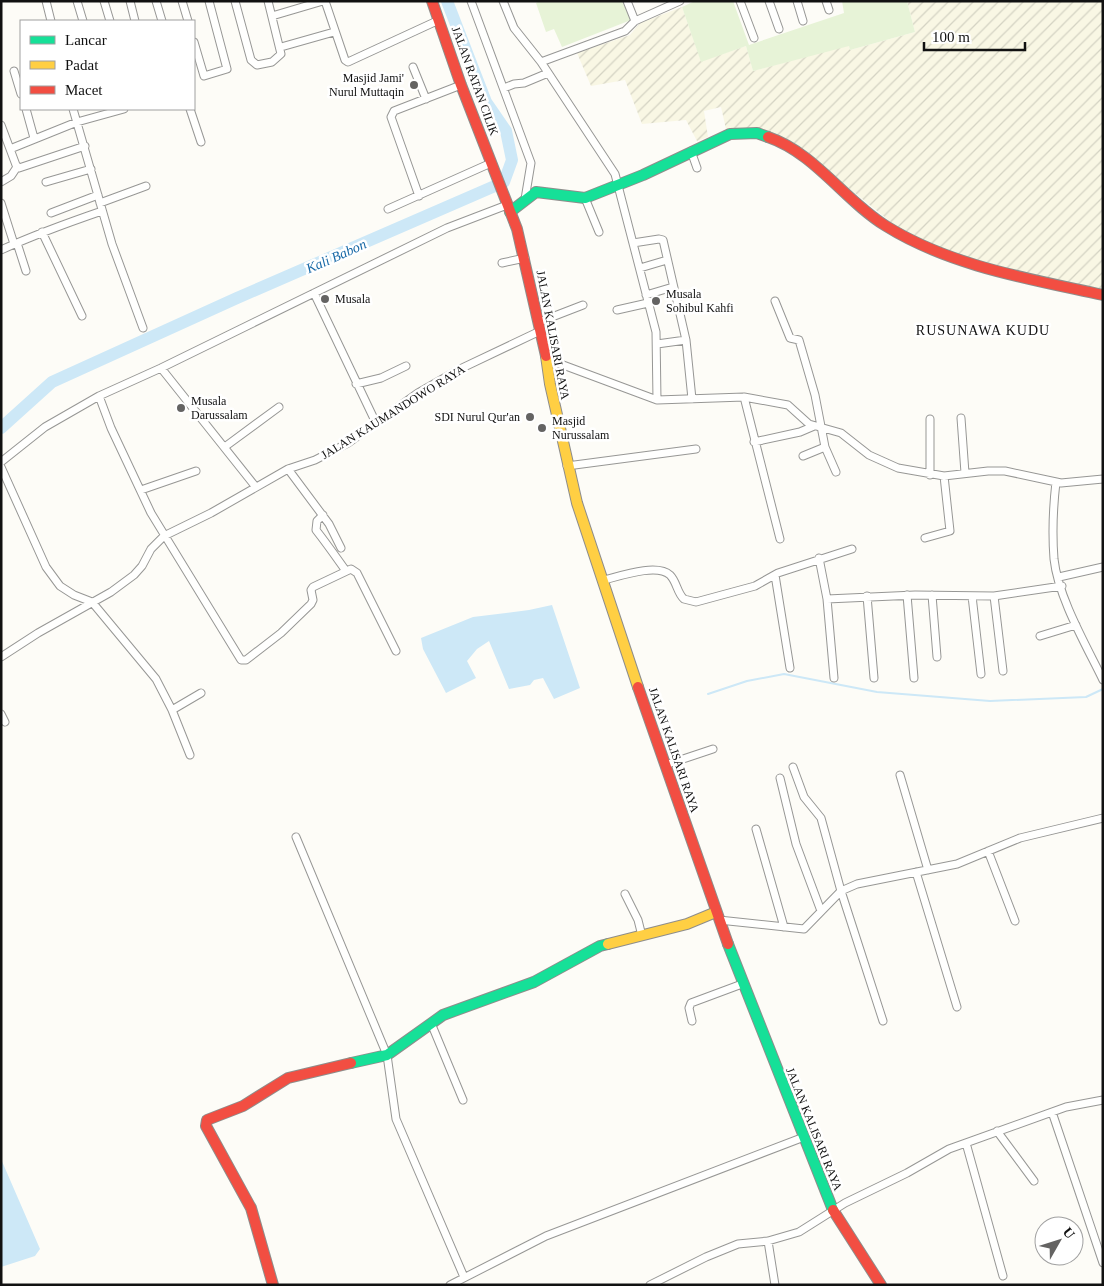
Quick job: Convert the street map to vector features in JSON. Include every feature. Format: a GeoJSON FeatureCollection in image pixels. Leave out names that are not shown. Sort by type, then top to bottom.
{"type":"FeatureCollection","features":[{"type":"Feature","properties":{"kind":"street"},"geometry":{"type":"LineString","coordinates":[[46,1],[50,20]]}},
{"type":"Feature","properties":{"kind":"street"},"geometry":{"type":"LineString","coordinates":[[77,1],[83,20]]}},
{"type":"Feature","properties":{"kind":"street"},"geometry":{"type":"LineString","coordinates":[[104,1],[110,20]]}},
{"type":"Feature","properties":{"kind":"street"},"geometry":{"type":"LineString","coordinates":[[130,1],[135,20]]}},
{"type":"Feature","properties":{"kind":"street"},"geometry":{"type":"LineString","coordinates":[[156,1],[162,20]]}},
{"type":"Feature","properties":{"kind":"street"},"geometry":{"type":"LineString","coordinates":[[182,1],[188,20]]}},
{"type":"Feature","properties":{"kind":"street"},"geometry":{"type":"LineString","coordinates":[[195,45],[204,76],[228,69],[209,1]]}},
{"type":"Feature","properties":{"kind":"street"},"geometry":{"type":"LineString","coordinates":[[235,1],[251,60],[257,65],[272,62],[281,56],[281,47],[268,1]]}},
{"type":"Feature","properties":{"kind":"street"},"geometry":{"type":"LineString","coordinates":[[272,16],[324,1],[345,60],[348,62],[439,20]]}},
{"type":"Feature","properties":{"kind":"street","name":"JALAN RATAN CILIK"},"geometry":{"type":"LineString","coordinates":[[432,1],[461,85],[508,206]]}},
{"type":"Feature","properties":{"kind":"street"},"geometry":{"type":"LineString","coordinates":[[471,1],[530,163],[525,199]]}},
{"type":"Feature","properties":{"kind":"street"},"geometry":{"type":"LineString","coordinates":[[503,1],[514,28],[541,62],[572,112],[608,161],[615,174],[640,268],[657,344],[657,400]]}},
{"type":"Feature","properties":{"kind":"street"},"geometry":{"type":"LineString","coordinates":[[627,1],[635,21]]}},
{"type":"Feature","properties":{"kind":"street"},"geometry":{"type":"LineString","coordinates":[[541,62],[625,31],[635,21],[680,1]]}},
{"type":"Feature","properties":{"kind":"street"},"geometry":{"type":"LineString","coordinates":[[740,1],[754,38]]}},
{"type":"Feature","properties":{"kind":"street"},"geometry":{"type":"LineString","coordinates":[[769,1],[779,29]]}},
{"type":"Feature","properties":{"kind":"street"},"geometry":{"type":"LineString","coordinates":[[796,1],[803,21]]}},
{"type":"Feature","properties":{"kind":"street"},"geometry":{"type":"LineString","coordinates":[[826,1],[829,10]]}},
{"type":"Feature","properties":{"kind":"street"},"geometry":{"type":"LineString","coordinates":[[281,47],[334,32]]}},
{"type":"Feature","properties":{"kind":"street"},"geometry":{"type":"LineString","coordinates":[[413,67],[426,99]]}},
{"type":"Feature","properties":{"kind":"street"},"geometry":{"type":"LineString","coordinates":[[14,71],[20,91]]}},
{"type":"Feature","properties":{"kind":"street"},"geometry":{"type":"LineString","coordinates":[[504,88],[548,74]]}},
{"type":"Feature","properties":{"kind":"street"},"geometry":{"type":"LineString","coordinates":[[419,196],[391,117],[394,111],[461,85]]}},
{"type":"Feature","properties":{"kind":"street"},"geometry":{"type":"LineString","coordinates":[[26,110],[34,138]]}},
{"type":"Feature","properties":{"kind":"street"},"geometry":{"type":"LineString","coordinates":[[73,110],[100,203],[143,328]]}},
{"type":"Feature","properties":{"kind":"street"},"geometry":{"type":"LineString","coordinates":[[190,110],[201,142]]}},
{"type":"Feature","properties":{"kind":"street"},"geometry":{"type":"LineString","coordinates":[[10,149],[34,138],[109,111]]}},
{"type":"Feature","properties":{"kind":"street"},"geometry":{"type":"LineString","coordinates":[[1,125],[17,167]]}},
{"type":"Feature","properties":{"kind":"street"},"geometry":{"type":"LineString","coordinates":[[1,462],[45,427],[99,396],[161,368],[447,228],[508,206],[540,191],[585,198],[643,175],[690,151],[730,134],[750,133],[765,136],[782,143],[812,163],[858,205],[880,222],[948,257],[1103,295]]}},
{"type":"Feature","properties":{"kind":"street"},"geometry":{"type":"LineString","coordinates":[[1,182],[11,176],[17,167],[84,146]]}},
{"type":"Feature","properties":{"kind":"street"},"geometry":{"type":"LineString","coordinates":[[690,151],[696,168]]}},
{"type":"Feature","properties":{"kind":"street"},"geometry":{"type":"LineString","coordinates":[[388,210],[492,166]]}},
{"type":"Feature","properties":{"kind":"street"},"geometry":{"type":"LineString","coordinates":[[46,182],[91,169]]}},
{"type":"Feature","properties":{"kind":"street"},"geometry":{"type":"LineString","coordinates":[[51,213],[100,203],[146,186]]}},
{"type":"Feature","properties":{"kind":"street"},"geometry":{"type":"LineString","coordinates":[[585,198],[599,232]]}},
{"type":"Feature","properties":{"kind":"street"},"geometry":{"type":"LineString","coordinates":[[1,203],[26,271]]}},
{"type":"Feature","properties":{"kind":"street"},"geometry":{"type":"LineString","coordinates":[[1,250],[42,232],[62,226],[100,203]]}},
{"type":"Feature","properties":{"kind":"street","name":"JALAN KALISARI RAYA"},"geometry":{"type":"LineString","coordinates":[[508,206],[525,258],[547,358],[550,384],[567,466],[582,520],[717,916],[742,984],[833,1211],[881,1285]]}},
{"type":"Feature","properties":{"kind":"street"},"geometry":{"type":"LineString","coordinates":[[42,232],[82,316]]}},
{"type":"Feature","properties":{"kind":"street"},"geometry":{"type":"LineString","coordinates":[[633,243],[661,239],[686,340],[692,399]]}},
{"type":"Feature","properties":{"kind":"street"},"geometry":{"type":"LineString","coordinates":[[502,263],[525,258]]}},
{"type":"Feature","properties":{"kind":"street"},"geometry":{"type":"LineString","coordinates":[[640,268],[667,260]]}},
{"type":"Feature","properties":{"kind":"street"},"geometry":{"type":"LineString","coordinates":[[616,310],[674,287]]}},
{"type":"Feature","properties":{"kind":"street"},"geometry":{"type":"LineString","coordinates":[[314,293],[376,423]]}},
{"type":"Feature","properties":{"kind":"street"},"geometry":{"type":"LineString","coordinates":[[775,301],[790,338],[799,340],[815,395],[817,427],[836,472]]}},
{"type":"Feature","properties":{"kind":"street","name":"JALAN KAUMANDOWO RAYA"},"geometry":{"type":"LineString","coordinates":[[1,658],[38,633],[134,575],[142,566],[151,549],[164,536],[211,513],[288,468],[315,460],[348,443],[418,393],[583,305]]}},
{"type":"Feature","properties":{"kind":"street"},"geometry":{"type":"LineString","coordinates":[[657,344],[686,340]]}},
{"type":"Feature","properties":{"kind":"street"},"geometry":{"type":"LineString","coordinates":[[547,358],[657,400],[744,398],[788,405],[805,422],[841,433],[878,460],[898,468],[944,476],[965,473],[1005,472],[1056,482],[1103,479]]}},
{"type":"Feature","properties":{"kind":"street"},"geometry":{"type":"LineString","coordinates":[[356,384],[382,378],[406,366]]}},
{"type":"Feature","properties":{"kind":"street"},"geometry":{"type":"LineString","coordinates":[[161,368],[226,446],[255,486]]}},
{"type":"Feature","properties":{"kind":"street"},"geometry":{"type":"LineString","coordinates":[[99,396],[164,536],[241,660],[246,660],[280,633],[311,604],[313,600],[311,590],[313,587],[352,569],[357,573],[396,651]]}},
{"type":"Feature","properties":{"kind":"street"},"geometry":{"type":"LineString","coordinates":[[744,398],[780,539]]}},
{"type":"Feature","properties":{"kind":"street"},"geometry":{"type":"LineString","coordinates":[[226,446],[280,407]]}},
{"type":"Feature","properties":{"kind":"street"},"geometry":{"type":"LineString","coordinates":[[961,418],[965,473]]}},
{"type":"Feature","properties":{"kind":"street"},"geometry":{"type":"LineString","coordinates":[[930,419],[930,474]]}},
{"type":"Feature","properties":{"kind":"street"},"geometry":{"type":"LineString","coordinates":[[754,442],[817,427]]}},
{"type":"Feature","properties":{"kind":"street"},"geometry":{"type":"LineString","coordinates":[[803,456],[826,447]]}},
{"type":"Feature","properties":{"kind":"street"},"geometry":{"type":"LineString","coordinates":[[567,466],[696,449]]}},
{"type":"Feature","properties":{"kind":"street"},"geometry":{"type":"LineString","coordinates":[[1,467],[53,579],[74,595],[92,602],[156,679],[172,710],[190,755]]}},
{"type":"Feature","properties":{"kind":"street"},"geometry":{"type":"LineString","coordinates":[[288,468],[323,516],[341,548]]}},
{"type":"Feature","properties":{"kind":"street"},"geometry":{"type":"LineString","coordinates":[[141,490],[196,471]]}},
{"type":"Feature","properties":{"kind":"street"},"geometry":{"type":"LineString","coordinates":[[926,538],[950,531],[944,476]]}},
{"type":"Feature","properties":{"kind":"street"},"geometry":{"type":"LineString","coordinates":[[1056,482],[1052,518],[1054,561],[1076,625],[1103,680]]}},
{"type":"Feature","properties":{"kind":"street"},"geometry":{"type":"LineString","coordinates":[[323,516],[317,521],[316,530],[332,548],[336,559],[346,571]]}},
{"type":"Feature","properties":{"kind":"street"},"geometry":{"type":"LineString","coordinates":[[604,580],[646,570],[662,570],[675,582],[681,597],[691,602],[755,586],[775,575],[819,558],[852,549]]}},
{"type":"Feature","properties":{"kind":"street"},"geometry":{"type":"LineString","coordinates":[[819,558],[827,599],[834,678]]}},
{"type":"Feature","properties":{"kind":"street"},"geometry":{"type":"LineString","coordinates":[[1059,577],[1103,567]]}},
{"type":"Feature","properties":{"kind":"street"},"geometry":{"type":"LineString","coordinates":[[775,575],[790,668]]}},
{"type":"Feature","properties":{"kind":"street"},"geometry":{"type":"LineString","coordinates":[[827,599],[907,595],[994,596],[1062,586]]}},
{"type":"Feature","properties":{"kind":"street"},"geometry":{"type":"LineString","coordinates":[[907,595],[914,678]]}},
{"type":"Feature","properties":{"kind":"street"},"geometry":{"type":"LineString","coordinates":[[932,595],[936,657]]}},
{"type":"Feature","properties":{"kind":"street"},"geometry":{"type":"LineString","coordinates":[[867,596],[874,678]]}},
{"type":"Feature","properties":{"kind":"street"},"geometry":{"type":"LineString","coordinates":[[972,596],[981,674]]}},
{"type":"Feature","properties":{"kind":"street"},"geometry":{"type":"LineString","coordinates":[[994,596],[1003,671]]}},
{"type":"Feature","properties":{"kind":"street"},"geometry":{"type":"LineString","coordinates":[[1040,636],[1076,625]]}},
{"type":"Feature","properties":{"kind":"street"},"geometry":{"type":"LineString","coordinates":[[172,710],[201,693]]}},
{"type":"Feature","properties":{"kind":"street"},"geometry":{"type":"LineString","coordinates":[[1,714],[5,722]]}},
{"type":"Feature","properties":{"kind":"street"},"geometry":{"type":"LineString","coordinates":[[665,765],[713,749]]}},
{"type":"Feature","properties":{"kind":"street"},"geometry":{"type":"LineString","coordinates":[[793,767],[804,797],[821,818],[841,891],[883,1021]]}},
{"type":"Feature","properties":{"kind":"street"},"geometry":{"type":"LineString","coordinates":[[900,775],[928,870]]}},
{"type":"Feature","properties":{"kind":"street"},"geometry":{"type":"LineString","coordinates":[[780,778],[796,844],[821,912]]}},
{"type":"Feature","properties":{"kind":"street"},"geometry":{"type":"LineString","coordinates":[[273,1285],[250,1208],[205,1122],[210,1118],[243,1106],[288,1078],[387,1055],[431,1023],[460,1007],[534,982],[600,946],[717,916],[804,929],[841,891],[857,884],[957,864],[1020,838],[1103,818]]}},
{"type":"Feature","properties":{"kind":"street"},"geometry":{"type":"LineString","coordinates":[[756,829],[784,927]]}},
{"type":"Feature","properties":{"kind":"street"},"geometry":{"type":"LineString","coordinates":[[296,837],[387,1055],[396,1119],[464,1278]]}},
{"type":"Feature","properties":{"kind":"street"},"geometry":{"type":"LineString","coordinates":[[988,851],[1015,921]]}},
{"type":"Feature","properties":{"kind":"street"},"geometry":{"type":"LineString","coordinates":[[916,872],[957,1007]]}},
{"type":"Feature","properties":{"kind":"street"},"geometry":{"type":"LineString","coordinates":[[625,894],[638,920],[642,936]]}},
{"type":"Feature","properties":{"kind":"street"},"geometry":{"type":"LineString","coordinates":[[692,1021],[688,1008],[691,1003],[742,984]]}},
{"type":"Feature","properties":{"kind":"street"},"geometry":{"type":"LineString","coordinates":[[431,1023],[464,1100]]}},
{"type":"Feature","properties":{"kind":"street"},"geometry":{"type":"LineString","coordinates":[[650,1285],[706,1257],[738,1244],[768,1241],[799,1232],[833,1211],[940,1153],[1078,1103],[1103,1100]]}},
{"type":"Feature","properties":{"kind":"street"},"geometry":{"type":"LineString","coordinates":[[1052,1112],[1103,1263]]}},
{"type":"Feature","properties":{"kind":"street"},"geometry":{"type":"LineString","coordinates":[[997,1131],[1034,1181]]}},
{"type":"Feature","properties":{"kind":"street"},"geometry":{"type":"LineString","coordinates":[[450,1285],[546,1236],[804,1137]]}},
{"type":"Feature","properties":{"kind":"street"},"geometry":{"type":"LineString","coordinates":[[966,1143],[1003,1276]]}},
{"type":"Feature","properties":{"kind":"street"},"geometry":{"type":"LineString","coordinates":[[768,1241],[775,1285]]}},
{"type":"Feature","properties":{"kind":"shaded area"},"geometry":{"type":"Polygon","coordinates":[[[907,1],[1103,1],[1103,291],[967,259],[924,241],[897,227],[794,144],[757,128],[726,129],[721,107],[704,111],[708,137],[697,141],[686,120],[642,124],[625,80],[591,86],[577,53],[630,35],[640,23],[682,7],[701,61],[746,46],[753,71],[849,45],[850,50],[915,32],[907,1]]]}},
{"type":"Feature","properties":{"kind":"green space"},"geometry":{"type":"Polygon","coordinates":[[[540,1],[622,1],[631,20],[562,47],[554,29],[546,32],[536,3],[540,1]]]}},
{"type":"Feature","properties":{"kind":"green space"},"geometry":{"type":"Polygon","coordinates":[[[695,1],[733,1],[749,45],[844,13],[842,1],[907,1],[915,32],[850,50],[849,46],[753,71],[746,46],[701,62],[682,7],[695,1]]]}},
{"type":"Feature","properties":{"kind":"water"},"geometry":{"type":"Polygon","coordinates":[[[552,605],[580,688],[554,699],[543,678],[534,680],[530,685],[509,689],[489,641],[477,649],[467,661],[476,678],[446,693],[423,649],[421,638],[473,617],[552,605]]]}},
{"type":"Feature","properties":{"kind":"water"},"geometry":{"type":"Polygon","coordinates":[[[1,1159],[40,1249],[35,1256],[1,1267],[1,1159]]]}},
{"type":"Feature","properties":{"kind":"waterway","name":"Kali Babon"},"geometry":{"type":"LineString","coordinates":[[1,428],[52,382],[237,298],[504,182],[512,160],[506,131],[486,102],[447,1]]}},
{"type":"Feature","properties":{"kind":"waterway"},"geometry":{"type":"LineString","coordinates":[[708,694],[747,681],[784,674],[877,692],[990,701],[1086,697],[1103,689]]}},
{"type":"Feature","properties":{"kind":"traffic: fast"},"geometry":{"type":"LineString","coordinates":[[510,212],[536,192],[585,198],[643,175],[730,134],[757,133],[768,137]]}},
{"type":"Feature","properties":{"kind":"traffic: fast"},"geometry":{"type":"LineString","coordinates":[[351,1063],[387,1055],[443,1015],[534,982],[600,946],[608,944]]}},
{"type":"Feature","properties":{"kind":"traffic: fast"},"geometry":{"type":"LineString","coordinates":[[728,944],[833,1210]]}},
{"type":"Feature","properties":{"kind":"traffic: slow"},"geometry":{"type":"LineString","coordinates":[[546,356],[550,384],[577,503],[638,687]]}},
{"type":"Feature","properties":{"kind":"traffic: slow"},"geometry":{"type":"LineString","coordinates":[[608,944],[687,924],[716,912]]}},
{"type":"Feature","properties":{"kind":"traffic: jam"},"geometry":{"type":"LineString","coordinates":[[432,1],[461,85],[517,229],[546,356]]}},
{"type":"Feature","properties":{"kind":"traffic: jam"},"geometry":{"type":"LineString","coordinates":[[768,137],[785,144],[800,154],[871,215],[911,240],[991,270],[1103,295]]}},
{"type":"Feature","properties":{"kind":"traffic: jam"},"geometry":{"type":"LineString","coordinates":[[638,687],[728,944]]}},
{"type":"Feature","properties":{"kind":"traffic: jam"},"geometry":{"type":"LineString","coordinates":[[273,1285],[251,1208],[206,1126],[207,1120],[243,1106],[288,1078],[351,1063]]}},
{"type":"Feature","properties":{"kind":"traffic: jam"},"geometry":{"type":"LineString","coordinates":[[833,1210],[881,1285]]}},
{"type":"Feature","properties":{"kind":"place","name":"Masjid Jami' Nurul Muttaqin"},"geometry":{"type":"Point","coordinates":[414,85]}},
{"type":"Feature","properties":{"kind":"place","name":"Musala"},"geometry":{"type":"Point","coordinates":[325,299]}},
{"type":"Feature","properties":{"kind":"place","name":"Musala Sohibul Kahfi"},"geometry":{"type":"Point","coordinates":[656,301]}},
{"type":"Feature","properties":{"kind":"place","name":"Musala Darussalam"},"geometry":{"type":"Point","coordinates":[181,408]}},
{"type":"Feature","properties":{"kind":"place","name":"SDI Nurul Qur'an"},"geometry":{"type":"Point","coordinates":[530,417]}},
{"type":"Feature","properties":{"kind":"place","name":"Masjid Nurussalam"},"geometry":{"type":"Point","coordinates":[542,428]}},
{"type":"Feature","properties":{"kind":"district","name":"RUSUNAWA KUDU"},"geometry":{"type":"Point","coordinates":[983,330]}}]}
